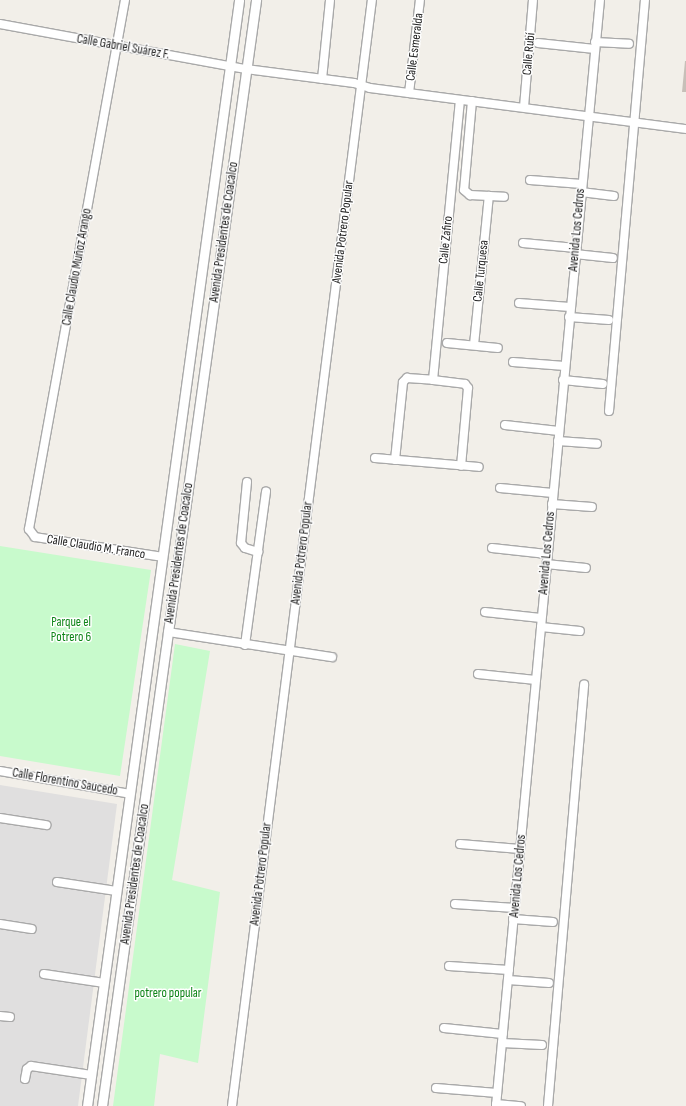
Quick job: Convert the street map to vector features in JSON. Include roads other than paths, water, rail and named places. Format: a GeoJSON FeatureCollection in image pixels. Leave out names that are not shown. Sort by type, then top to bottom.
{"type":"FeatureCollection","features":[{"type":"Feature","properties":{"kind":"street","name":"Calle Claudio Muñoz Arango"},"geometry":{"type":"LineString","coordinates":[[31,534],[29,529],[125,0]]}},
{"type":"Feature","properties":{"kind":"street","name":"Avenida Presidentes de Coacalco"},"geometry":{"type":"LineString","coordinates":[[87,1106],[239,0]]}},
{"type":"Feature","properties":{"kind":"street","name":"Avenida Presidentes de Coacalco"},"geometry":{"type":"LineString","coordinates":[[102,1106],[256,0]]}},
{"type":"Feature","properties":{"kind":"street"},"geometry":{"type":"LineString","coordinates":[[322,79],[330,0]]}},
{"type":"Feature","properties":{"kind":"street","name":"Avenida Potrero Popular"},"geometry":{"type":"LineString","coordinates":[[232,1106],[372,0]]}},
{"type":"Feature","properties":{"kind":"street","name":"Calle Esmeralda"},"geometry":{"type":"LineString","coordinates":[[409,93],[420,0]]}},
{"type":"Feature","properties":{"kind":"street","name":"Calle Rubí"},"geometry":{"type":"LineString","coordinates":[[524,108],[533,0]]}},
{"type":"Feature","properties":{"kind":"street","name":"Avenida Los Cedros"},"geometry":{"type":"LineString","coordinates":[[496,1105],[575,251],[600,0]]}},
{"type":"Feature","properties":{"kind":"street"},"geometry":{"type":"LineString","coordinates":[[609,412],[645,0]]}},
{"type":"Feature","properties":{"kind":"street","name":"Calle Gabriel Suárez F."},"geometry":{"type":"LineString","coordinates":[[0,24],[246,69],[460,100],[634,121],[686,129]]}},
{"type":"Feature","properties":{"kind":"street"},"geometry":{"type":"LineString","coordinates":[[538,43],[595,45],[629,44]]}},
{"type":"Feature","properties":{"kind":"street","name":"Calle Zafiro"},"geometry":{"type":"LineString","coordinates":[[433,380],[460,100]]}},
{"type":"Feature","properties":{"kind":"street"},"geometry":{"type":"LineString","coordinates":[[472,101],[464,190],[470,195],[504,197]]}},
{"type":"Feature","properties":{"kind":"street"},"geometry":{"type":"LineString","coordinates":[[530,180],[581,188],[614,196]]}},
{"type":"Feature","properties":{"kind":"street","name":"Calle Turquesa"},"geometry":{"type":"LineString","coordinates":[[474,345],[489,196]]}},
{"type":"Feature","properties":{"kind":"street"},"geometry":{"type":"LineString","coordinates":[[523,243],[613,258]]}},
{"type":"Feature","properties":{"kind":"street"},"geometry":{"type":"LineString","coordinates":[[519,303],[570,307]]}},
{"type":"Feature","properties":{"kind":"street"},"geometry":{"type":"LineString","coordinates":[[569,317],[608,320]]}},
{"type":"Feature","properties":{"kind":"street"},"geometry":{"type":"LineString","coordinates":[[447,343],[498,348]]}},
{"type":"Feature","properties":{"kind":"street"},"geometry":{"type":"LineString","coordinates":[[513,362],[565,366]]}},
{"type":"Feature","properties":{"kind":"street"},"geometry":{"type":"LineString","coordinates":[[395,460],[402,382],[410,378],[433,380],[465,384],[468,388],[461,466]]}},
{"type":"Feature","properties":{"kind":"street"},"geometry":{"type":"LineString","coordinates":[[563,380],[603,384]]}},
{"type":"Feature","properties":{"kind":"street"},"geometry":{"type":"LineString","coordinates":[[505,425],[559,432]]}},
{"type":"Feature","properties":{"kind":"street"},"geometry":{"type":"LineString","coordinates":[[558,441],[597,444]]}},
{"type":"Feature","properties":{"kind":"street"},"geometry":{"type":"LineString","coordinates":[[375,458],[479,467]]}},
{"type":"Feature","properties":{"kind":"street"},"geometry":{"type":"LineString","coordinates":[[247,482],[241,542],[245,548],[258,552]]}},
{"type":"Feature","properties":{"kind":"street"},"geometry":{"type":"LineString","coordinates":[[500,488],[553,493]]}},
{"type":"Feature","properties":{"kind":"street"},"geometry":{"type":"LineString","coordinates":[[245,645],[266,491]]}},
{"type":"Feature","properties":{"kind":"street"},"geometry":{"type":"LineString","coordinates":[[552,504],[592,507]]}},
{"type":"Feature","properties":{"kind":"street","name":"Calle Claudio M. Franco"},"geometry":{"type":"LineString","coordinates":[[31,534],[35,537],[162,557]]}},
{"type":"Feature","properties":{"kind":"street"},"geometry":{"type":"LineString","coordinates":[[492,548],[548,554]]}},
{"type":"Feature","properties":{"kind":"street"},"geometry":{"type":"LineString","coordinates":[[546,564],[586,568]]}},
{"type":"Feature","properties":{"kind":"street"},"geometry":{"type":"LineString","coordinates":[[485,612],[541,618]]}},
{"type":"Feature","properties":{"kind":"street"},"geometry":{"type":"LineString","coordinates":[[541,627],[580,631]]}},
{"type":"Feature","properties":{"kind":"street"},"geometry":{"type":"LineString","coordinates":[[168,632],[245,645],[332,657]]}},
{"type":"Feature","properties":{"kind":"street"},"geometry":{"type":"LineString","coordinates":[[478,674],[536,680]]}},
{"type":"Feature","properties":{"kind":"street"},"geometry":{"type":"LineString","coordinates":[[548,1106],[584,685]]}},
{"type":"Feature","properties":{"kind":"street"},"geometry":{"type":"LineString","coordinates":[[144,688],[160,690]]}},
{"type":"Feature","properties":{"kind":"street","name":"Calle Florentino Saucedo"},"geometry":{"type":"LineString","coordinates":[[0,771],[130,794]]}},
{"type":"Feature","properties":{"kind":"street"},"geometry":{"type":"LineString","coordinates":[[0,818],[46,825]]}},
{"type":"Feature","properties":{"kind":"street"},"geometry":{"type":"LineString","coordinates":[[460,844],[520,849]]}},
{"type":"Feature","properties":{"kind":"street"},"geometry":{"type":"LineString","coordinates":[[57,882],[116,891]]}},
{"type":"Feature","properties":{"kind":"street"},"geometry":{"type":"LineString","coordinates":[[456,904],[514,908]]}},
{"type":"Feature","properties":{"kind":"street"},"geometry":{"type":"LineString","coordinates":[[514,919],[553,922]]}},
{"type":"Feature","properties":{"kind":"street"},"geometry":{"type":"LineString","coordinates":[[112,923],[128,925]]}},
{"type":"Feature","properties":{"kind":"street"},"geometry":{"type":"LineString","coordinates":[[0,924],[32,929]]}},
{"type":"Feature","properties":{"kind":"street"},"geometry":{"type":"LineString","coordinates":[[449,966],[509,970]]}},
{"type":"Feature","properties":{"kind":"street"},"geometry":{"type":"LineString","coordinates":[[44,974],[104,983]]}},
{"type":"Feature","properties":{"kind":"street"},"geometry":{"type":"LineString","coordinates":[[508,980],[549,983]]}},
{"type":"Feature","properties":{"kind":"street"},"geometry":{"type":"LineString","coordinates":[[0,1016],[10,1017]]}},
{"type":"Feature","properties":{"kind":"street"},"geometry":{"type":"LineString","coordinates":[[444,1028],[503,1034]]}},
{"type":"Feature","properties":{"kind":"street"},"geometry":{"type":"LineString","coordinates":[[502,1043],[542,1045]]}},
{"type":"Feature","properties":{"kind":"street"},"geometry":{"type":"LineString","coordinates":[[25,1079],[27,1069],[31,1066],[91,1075]]}},
{"type":"Feature","properties":{"kind":"street"},"geometry":{"type":"LineString","coordinates":[[436,1088],[497,1093]]}},
{"type":"Feature","properties":{"kind":"street"},"geometry":{"type":"LineString","coordinates":[[496,1105],[520,1106]]}},
{"type":"Feature","properties":{"kind":"park label","name":"Parque el Potrero 6"},"geometry":{"type":"Point","coordinates":[71,630]}},
{"type":"Feature","properties":{"kind":"park label","name":"potrero popular"},"geometry":{"type":"Point","coordinates":[168,993]}}]}
